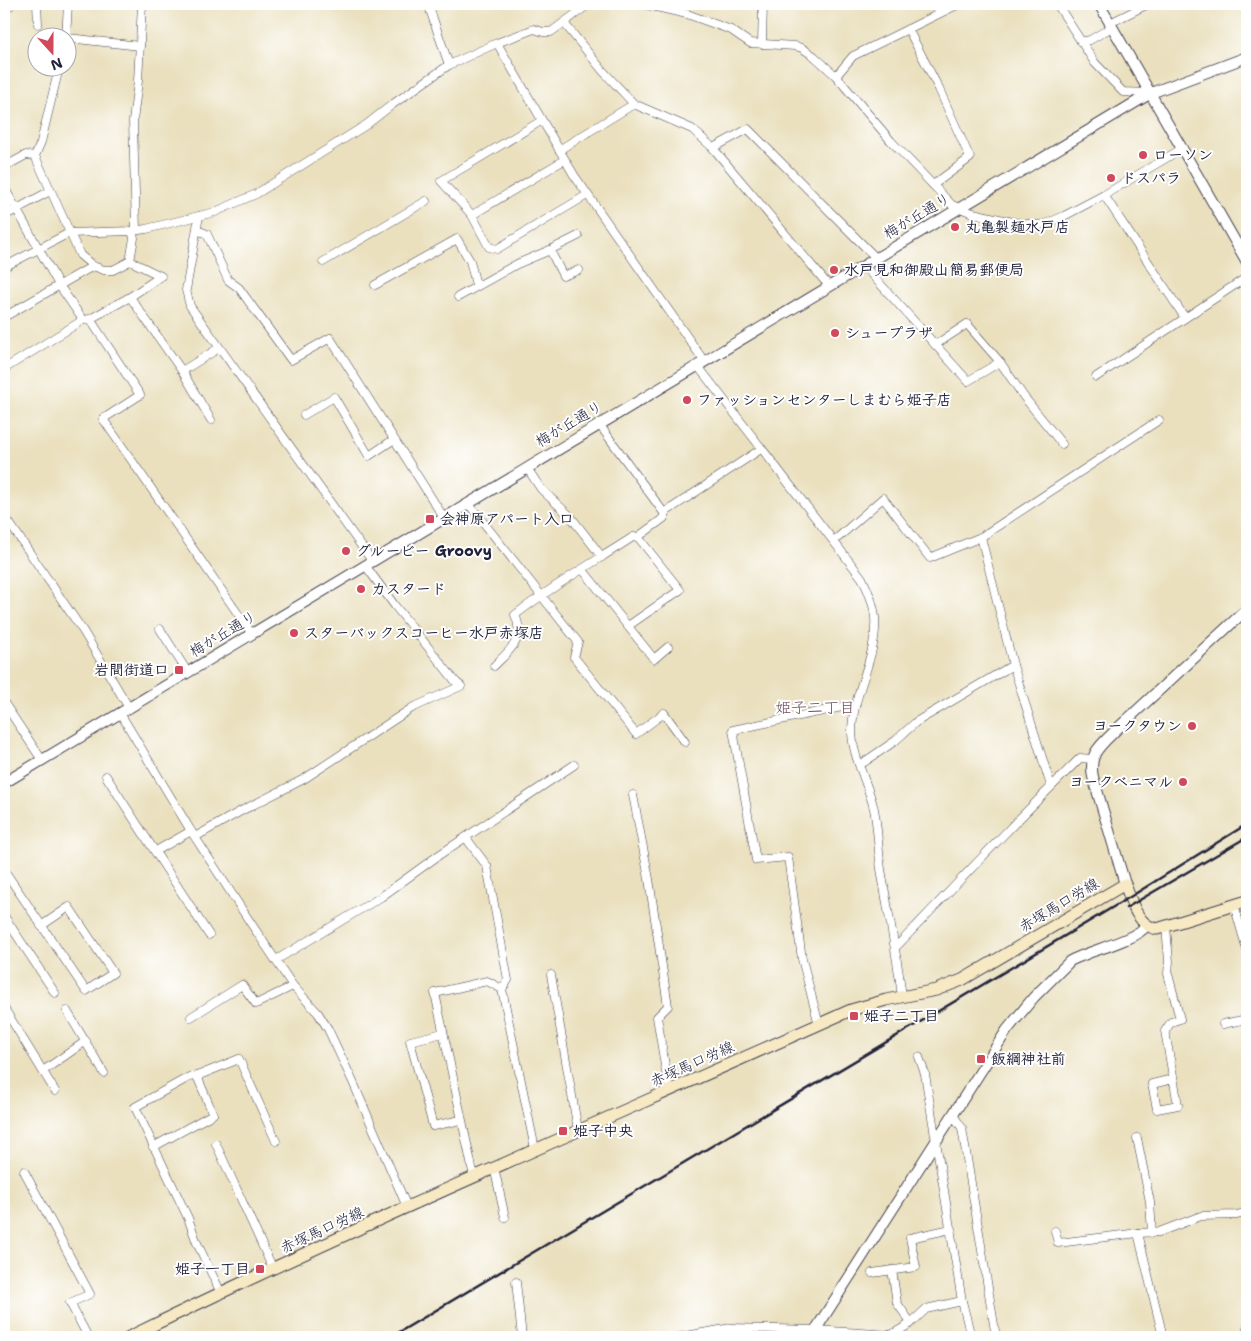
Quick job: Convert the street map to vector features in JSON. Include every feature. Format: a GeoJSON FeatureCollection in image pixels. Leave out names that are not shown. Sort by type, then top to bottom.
{"type":"FeatureCollection","features":[{"type":"Feature","properties":{"kind":"main road","name":"赤塚馬口労線"},"geometry":{"type":"LineString","coordinates":[[129,1337],[474,1176],[819,1024],[865,1005],[936,990],[962,980],[1125,884]]}},
{"type":"Feature","properties":{"kind":"main road"},"geometry":{"type":"LineString","coordinates":[[1125,884],[1138,914],[1146,926],[1157,929],[1247,901]]}},
{"type":"Feature","properties":{"kind":"street"},"geometry":{"type":"LineString","coordinates":[[38,4],[38,24]]}},
{"type":"Feature","properties":{"kind":"street"},"geometry":{"type":"LineString","coordinates":[[67,28],[68,4]]}},
{"type":"Feature","properties":{"kind":"street"},"geometry":{"type":"LineString","coordinates":[[57,78],[41,142],[35,156],[80,254],[92,266],[104,270],[113,270],[130,260],[134,238],[133,121],[138,81],[142,4]]}},
{"type":"Feature","properties":{"kind":"street"},"geometry":{"type":"LineString","coordinates":[[428,4],[449,65]]}},
{"type":"Feature","properties":{"kind":"street"},"geometry":{"type":"LineString","coordinates":[[4,267],[69,233],[134,231],[216,212],[256,194],[366,125],[449,65],[497,43],[534,29],[551,32],[589,4]]}},
{"type":"Feature","properties":{"kind":"street"},"geometry":{"type":"LineString","coordinates":[[643,4],[687,14],[731,30],[750,43],[802,48],[836,76],[891,141],[952,205],[959,208],[1017,223],[1040,225],[1064,216],[1104,195],[1183,148]]}},
{"type":"Feature","properties":{"kind":"street"},"geometry":{"type":"LineString","coordinates":[[762,4],[762,44]]}},
{"type":"Feature","properties":{"kind":"street"},"geometry":{"type":"LineString","coordinates":[[935,4],[940,13]]}},
{"type":"Feature","properties":{"kind":"street"},"geometry":{"type":"LineString","coordinates":[[836,76],[853,56],[959,4]]}},
{"type":"Feature","properties":{"kind":"street"},"geometry":{"type":"LineString","coordinates":[[1057,4],[1095,63],[1123,92],[1151,93]]}},
{"type":"Feature","properties":{"kind":"street"},"geometry":{"type":"LineString","coordinates":[[1099,4],[1183,148],[1243,244],[1247,262]]}},
{"type":"Feature","properties":{"kind":"street"},"geometry":{"type":"LineString","coordinates":[[1081,42],[1090,40],[1111,25],[1148,4]]}},
{"type":"Feature","properties":{"kind":"street"},"geometry":{"type":"LineString","coordinates":[[564,23],[603,71],[634,104],[692,129],[713,148],[829,286]]}},
{"type":"Feature","properties":{"kind":"street"},"geometry":{"type":"LineString","coordinates":[[908,29],[939,89],[970,158],[932,185]]}},
{"type":"Feature","properties":{"kind":"street"},"geometry":{"type":"LineString","coordinates":[[78,39],[140,46]]}},
{"type":"Feature","properties":{"kind":"street"},"geometry":{"type":"LineString","coordinates":[[497,43],[564,160],[701,363],[761,449],[834,541],[868,589],[875,615],[873,645],[853,714],[854,746],[874,808],[883,879],[896,948],[902,997]]}},
{"type":"Feature","properties":{"kind":"street","name":"梅が丘通り"},"geometry":{"type":"LineString","coordinates":[[4,783],[1151,93],[1247,57]]}},
{"type":"Feature","properties":{"kind":"street"},"geometry":{"type":"LineString","coordinates":[[559,150],[634,104]]}},
{"type":"Feature","properties":{"kind":"street"},"geometry":{"type":"LineString","coordinates":[[541,121],[441,181],[472,215],[489,247],[497,248],[587,195]]}},
{"type":"Feature","properties":{"kind":"street"},"geometry":{"type":"LineString","coordinates":[[713,148],[748,129],[876,258]]}},
{"type":"Feature","properties":{"kind":"street"},"geometry":{"type":"LineString","coordinates":[[4,167],[26,155],[35,156]]}},
{"type":"Feature","properties":{"kind":"street"},"geometry":{"type":"LineString","coordinates":[[472,215],[564,160]]}},
{"type":"Feature","properties":{"kind":"street"},"geometry":{"type":"LineString","coordinates":[[4,187],[59,285],[86,319],[140,395],[103,419],[252,634]]}},
{"type":"Feature","properties":{"kind":"street"},"geometry":{"type":"LineString","coordinates":[[4,216],[50,191]]}},
{"type":"Feature","properties":{"kind":"street"},"geometry":{"type":"LineString","coordinates":[[1104,195],[1185,318]]}},
{"type":"Feature","properties":{"kind":"street"},"geometry":{"type":"LineString","coordinates":[[323,262],[426,201]]}},
{"type":"Feature","properties":{"kind":"street"},"geometry":{"type":"LineString","coordinates":[[156,851],[304,779],[412,708],[461,686],[395,606],[368,563],[190,306],[187,298],[187,284],[200,216]]}},
{"type":"Feature","properties":{"kind":"street"},"geometry":{"type":"LineString","coordinates":[[197,230],[207,234],[228,280],[240,288],[292,360],[330,338],[444,518]]}},
{"type":"Feature","properties":{"kind":"street"},"geometry":{"type":"LineString","coordinates":[[458,297],[476,285],[517,264],[578,236]]}},
{"type":"Feature","properties":{"kind":"street"},"geometry":{"type":"LineString","coordinates":[[375,286],[457,239],[470,261],[476,285]]}},
{"type":"Feature","properties":{"kind":"street"},"geometry":{"type":"LineString","coordinates":[[550,250],[564,276],[578,270]]}},
{"type":"Feature","properties":{"kind":"street"},"geometry":{"type":"LineString","coordinates":[[4,369],[86,319],[130,297],[161,276],[130,260]]}},
{"type":"Feature","properties":{"kind":"street"},"geometry":{"type":"LineString","coordinates":[[4,317],[92,266]]}},
{"type":"Feature","properties":{"kind":"street"},"geometry":{"type":"LineString","coordinates":[[864,266],[968,381],[1000,362]]}},
{"type":"Feature","properties":{"kind":"street"},"geometry":{"type":"LineString","coordinates":[[1096,377],[1247,277]]}},
{"type":"Feature","properties":{"kind":"street"},"geometry":{"type":"LineString","coordinates":[[130,297],[182,371],[211,420]]}},
{"type":"Feature","properties":{"kind":"street"},"geometry":{"type":"LineString","coordinates":[[935,345],[967,324],[1000,362],[1024,397],[1062,444]]}},
{"type":"Feature","properties":{"kind":"street"},"geometry":{"type":"LineString","coordinates":[[182,371],[219,348]]}},
{"type":"Feature","properties":{"kind":"street"},"geometry":{"type":"LineString","coordinates":[[304,415],[334,397],[368,456],[393,440]]}},
{"type":"Feature","properties":{"kind":"street"},"geometry":{"type":"LineString","coordinates":[[834,541],[883,498],[930,558],[980,537],[1159,420]]}},
{"type":"Feature","properties":{"kind":"street"},"geometry":{"type":"LineString","coordinates":[[494,666],[519,636],[518,622],[515,615],[541,594],[583,570],[632,537],[638,537],[664,518],[664,513],[599,424]]}},
{"type":"Feature","properties":{"kind":"street"},"geometry":{"type":"LineString","coordinates":[[664,513],[761,449]]}},
{"type":"Feature","properties":{"kind":"street"},"geometry":{"type":"LineString","coordinates":[[527,468],[541,488],[571,517],[602,557]]}},
{"type":"Feature","properties":{"kind":"street"},"geometry":{"type":"LineString","coordinates":[[468,504],[578,642],[574,657],[636,734],[664,713],[685,742]]}},
{"type":"Feature","properties":{"kind":"street"},"geometry":{"type":"LineString","coordinates":[[4,515],[82,631],[193,834],[293,986],[318,1013],[328,1029],[407,1207]]}},
{"type":"Feature","properties":{"kind":"street"},"geometry":{"type":"LineString","coordinates":[[628,626],[680,590],[638,537]]}},
{"type":"Feature","properties":{"kind":"street"},"geometry":{"type":"LineString","coordinates":[[980,537],[1013,665],[1051,786]]}},
{"type":"Feature","properties":{"kind":"street"},"geometry":{"type":"LineString","coordinates":[[583,570],[654,658],[668,647]]}},
{"type":"Feature","properties":{"kind":"street"},"geometry":{"type":"LineString","coordinates":[[1125,884],[1093,777],[1092,759],[1098,747],[1247,609]]}},
{"type":"Feature","properties":{"kind":"street"},"geometry":{"type":"LineString","coordinates":[[160,628],[188,673]]}},
{"type":"Feature","properties":{"kind":"street"},"geometry":{"type":"LineString","coordinates":[[860,765],[895,741],[916,722],[1013,665]]}},
{"type":"Feature","properties":{"kind":"street"},"geometry":{"type":"LineString","coordinates":[[4,704],[42,760]]}},
{"type":"Feature","properties":{"kind":"street"},"geometry":{"type":"LineString","coordinates":[[819,1024],[802,959],[788,857],[756,860],[733,730],[842,707]]}},
{"type":"Feature","properties":{"kind":"street"},"geometry":{"type":"LineString","coordinates":[[896,948],[1080,758],[1092,759]]}},
{"type":"Feature","properties":{"kind":"street"},"geometry":{"type":"LineString","coordinates":[[276,960],[381,897],[574,765]]}},
{"type":"Feature","properties":{"kind":"street"},"geometry":{"type":"LineString","coordinates":[[106,776],[209,935]]}},
{"type":"Feature","properties":{"kind":"street"},"geometry":{"type":"LineString","coordinates":[[633,795],[649,879],[668,1006],[657,1017],[669,1090]]}},
{"type":"Feature","properties":{"kind":"street"},"geometry":{"type":"LineString","coordinates":[[466,838],[487,866],[508,980],[502,989],[534,1149]]}},
{"type":"Feature","properties":{"kind":"street"},"geometry":{"type":"LineString","coordinates":[[4,870],[86,991],[113,973],[69,907],[42,926]]}},
{"type":"Feature","properties":{"kind":"street"},"geometry":{"type":"LineString","coordinates":[[1234,905],[1247,950]]}},
{"type":"Feature","properties":{"kind":"street"},"geometry":{"type":"LineString","coordinates":[[4,916],[55,993]]}},
{"type":"Feature","properties":{"kind":"street"},"geometry":{"type":"LineString","coordinates":[[813,1334],[1007,1030],[1061,968],[1079,956],[1133,936],[1146,926]]}},
{"type":"Feature","properties":{"kind":"street"},"geometry":{"type":"LineString","coordinates":[[1166,927],[1169,962],[1168,974],[1180,1020],[1171,1022],[1165,1031],[1178,1105],[1157,1109],[1152,1084],[1173,1079]]}},
{"type":"Feature","properties":{"kind":"street"},"geometry":{"type":"LineString","coordinates":[[551,975],[578,1130]]}},
{"type":"Feature","properties":{"kind":"street"},"geometry":{"type":"LineString","coordinates":[[474,1176],[435,993],[487,981],[502,989]]}},
{"type":"Feature","properties":{"kind":"street"},"geometry":{"type":"LineString","coordinates":[[191,1017],[242,985],[256,1004],[293,986]]}},
{"type":"Feature","properties":{"kind":"street"},"geometry":{"type":"LineString","coordinates":[[4,1008],[55,1092]]}},
{"type":"Feature","properties":{"kind":"street"},"geometry":{"type":"LineString","coordinates":[[67,1010],[104,1073]]}},
{"type":"Feature","properties":{"kind":"street"},"geometry":{"type":"LineString","coordinates":[[1223,1024],[1247,1020]]}},
{"type":"Feature","properties":{"kind":"street"},"geometry":{"type":"LineString","coordinates":[[442,1033],[410,1042],[433,1126],[461,1120]]}},
{"type":"Feature","properties":{"kind":"street"},"geometry":{"type":"LineString","coordinates":[[43,1071],[86,1041]]}},
{"type":"Feature","properties":{"kind":"street"},"geometry":{"type":"LineString","coordinates":[[919,1057],[925,1074],[962,1301],[971,1337]]}},
{"type":"Feature","properties":{"kind":"street"},"geometry":{"type":"LineString","coordinates":[[221,1293],[197,1243],[188,1218],[135,1107],[189,1077],[197,1076],[239,1059],[276,1141]]}},
{"type":"Feature","properties":{"kind":"street"},"geometry":{"type":"LineString","coordinates":[[153,1147],[213,1114],[197,1076]]}},
{"type":"Feature","properties":{"kind":"street"},"geometry":{"type":"LineString","coordinates":[[953,1115],[962,1128],[996,1337]]}},
{"type":"Feature","properties":{"kind":"street"},"geometry":{"type":"LineString","coordinates":[[1137,1138],[1150,1202],[1152,1233]]}},
{"type":"Feature","properties":{"kind":"street"},"geometry":{"type":"LineString","coordinates":[[216,1144],[273,1269]]}},
{"type":"Feature","properties":{"kind":"street"},"geometry":{"type":"LineString","coordinates":[[494,1168],[505,1217]]}},
{"type":"Feature","properties":{"kind":"street"},"geometry":{"type":"LineString","coordinates":[[24,1171],[90,1294],[70,1304],[88,1337]]}},
{"type":"Feature","properties":{"kind":"street"},"geometry":{"type":"LineString","coordinates":[[1055,1231],[1058,1243],[1160,1232],[1201,1216],[1237,1215],[1247,1212]]}},
{"type":"Feature","properties":{"kind":"street"},"geometry":{"type":"LineString","coordinates":[[872,1273],[916,1267],[910,1238],[951,1229]]}},
{"type":"Feature","properties":{"kind":"street"},"geometry":{"type":"LineString","coordinates":[[1138,1233],[1163,1337]]}},
{"type":"Feature","properties":{"kind":"street"},"geometry":{"type":"LineString","coordinates":[[892,1270],[896,1304],[911,1323]]}},
{"type":"Feature","properties":{"kind":"street"},"geometry":{"type":"LineString","coordinates":[[516,1282],[522,1337]]}},
{"type":"Feature","properties":{"kind":"street"},"geometry":{"type":"LineString","coordinates":[[680,1337],[732,1328],[813,1334],[891,1336],[911,1323],[926,1308],[962,1301]]}},
{"type":"Feature","properties":{"kind":"street"},"geometry":{"type":"LineString","coordinates":[[1246,1337],[1247,1328]]}},
{"type":"Feature","properties":{"kind":"railway"},"geometry":{"type":"LineString","coordinates":[[391,1337],[1130,897],[1247,824]]}},
{"type":"Feature","properties":{"kind":"railway"},"geometry":{"type":"LineString","coordinates":[[1126,908],[1247,837]]}},
{"type":"Feature","properties":{"kind":"place","name":"ローソン"},"geometry":{"type":"Point","coordinates":[1143,155]}},
{"type":"Feature","properties":{"kind":"place","name":"ドスパラ"},"geometry":{"type":"Point","coordinates":[1111,178]}},
{"type":"Feature","properties":{"kind":"place","name":"丸亀製麺水戸店"},"geometry":{"type":"Point","coordinates":[955,227]}},
{"type":"Feature","properties":{"kind":"place","name":"水戸見和御殿山簡易郵便局"},"geometry":{"type":"Point","coordinates":[834,270]}},
{"type":"Feature","properties":{"kind":"place","name":"シュープラザ"},"geometry":{"type":"Point","coordinates":[835,333]}},
{"type":"Feature","properties":{"kind":"place","name":"ファッションセンターしまむら姫子店"},"geometry":{"type":"Point","coordinates":[687,400]}},
{"type":"Feature","properties":{"kind":"place","name":"会神原アパート入口"},"geometry":{"type":"Point","coordinates":[430,519]}},
{"type":"Feature","properties":{"kind":"place","name":"グルービー Groovy"},"geometry":{"type":"Point","coordinates":[346,551]}},
{"type":"Feature","properties":{"kind":"place","name":"カスタード"},"geometry":{"type":"Point","coordinates":[361,589]}},
{"type":"Feature","properties":{"kind":"place","name":"スターバックスコーヒー水戸赤塚店"},"geometry":{"type":"Point","coordinates":[294,633]}},
{"type":"Feature","properties":{"kind":"place","name":"岩間街道口"},"geometry":{"type":"Point","coordinates":[179,670]}},
{"type":"Feature","properties":{"kind":"place","name":"ヨークタウン"},"geometry":{"type":"Point","coordinates":[1192,726]}},
{"type":"Feature","properties":{"kind":"place","name":"ヨークベニマル"},"geometry":{"type":"Point","coordinates":[1183,782]}},
{"type":"Feature","properties":{"kind":"place","name":"姫子二丁目"},"geometry":{"type":"Point","coordinates":[854,1016]}},
{"type":"Feature","properties":{"kind":"place","name":"飯綱神社前"},"geometry":{"type":"Point","coordinates":[981,1059]}},
{"type":"Feature","properties":{"kind":"place","name":"姫子中央"},"geometry":{"type":"Point","coordinates":[563,1131]}},
{"type":"Feature","properties":{"kind":"place","name":"姫子一丁目"},"geometry":{"type":"Point","coordinates":[260,1269]}},
{"type":"Feature","properties":{"kind":"district","name":"姫子二丁目"},"geometry":{"type":"Point","coordinates":[815,707]}}]}
